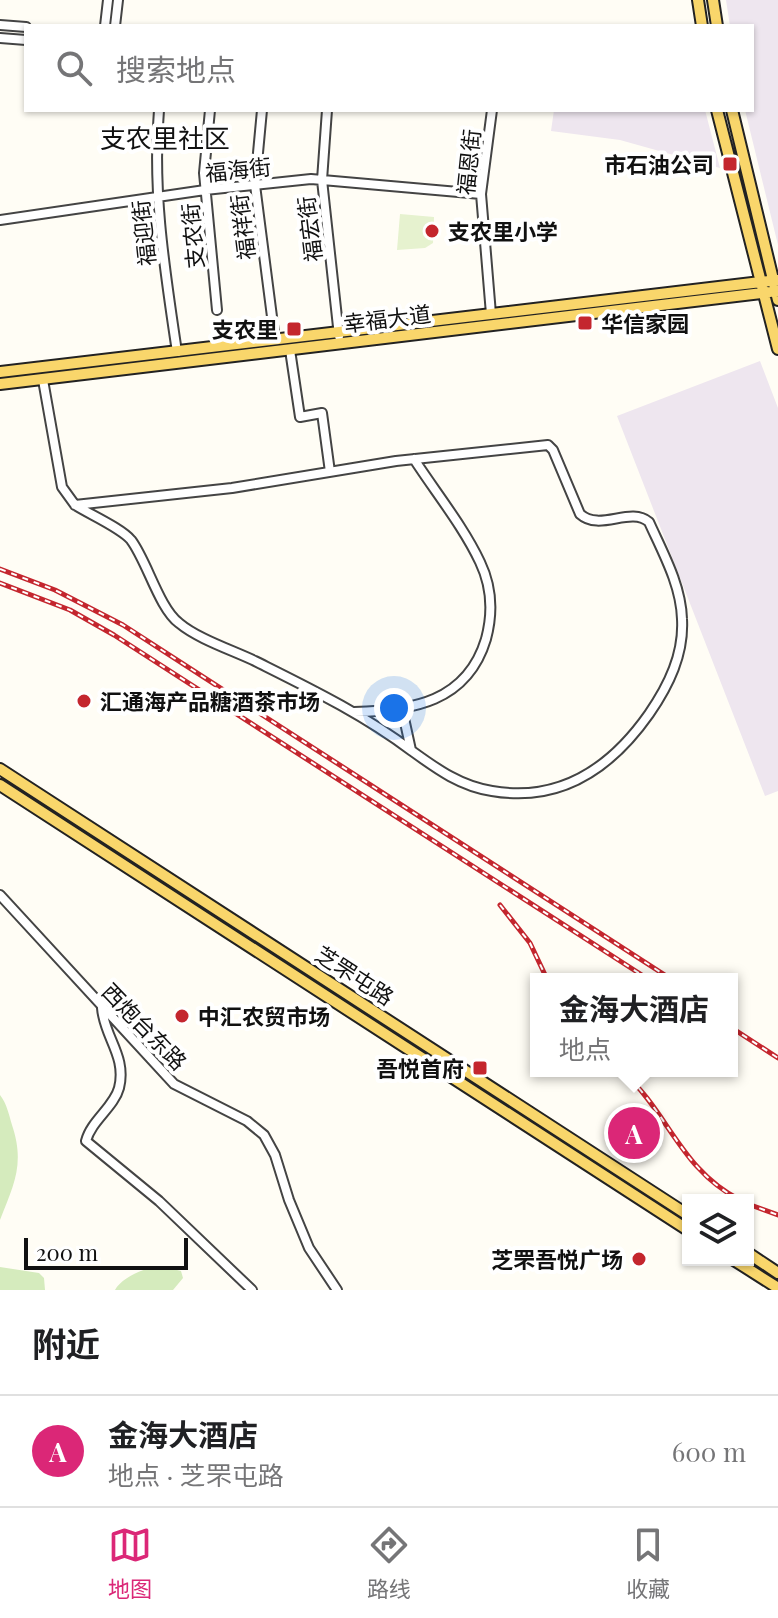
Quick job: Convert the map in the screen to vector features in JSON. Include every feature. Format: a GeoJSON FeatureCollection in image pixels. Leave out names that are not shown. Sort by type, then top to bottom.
{"type":"FeatureCollection","features":[{"type":"Feature","properties":{"kind":"main road"},"geometry":{"type":"LineString","coordinates":[[698,0],[702,24]]}},
{"type":"Feature","properties":{"kind":"main road"},"geometry":{"type":"LineString","coordinates":[[713,0],[717,24]]}},
{"type":"Feature","properties":{"kind":"main road"},"geometry":{"type":"LineString","coordinates":[[718,112],[778,349]]}},
{"type":"Feature","properties":{"kind":"main road"},"geometry":{"type":"LineString","coordinates":[[733,112],[777,289]]}},
{"type":"Feature","properties":{"kind":"main road","name":"幸福大道"},"geometry":{"type":"LineString","coordinates":[[0,372],[275,340],[340,338],[762,288]]}},
{"type":"Feature","properties":{"kind":"main road","name":"幸福大道"},"geometry":{"type":"LineString","coordinates":[[0,384],[290,350],[340,338],[491,314],[777,289]]}},
{"type":"Feature","properties":{"kind":"main road","name":"芝罘屯路"},"geometry":{"type":"LineString","coordinates":[[4,772],[682,1211]]}},
{"type":"Feature","properties":{"kind":"main road","name":"芝罘屯路"},"geometry":{"type":"LineString","coordinates":[[0,785],[682,1226]]}},
{"type":"Feature","properties":{"kind":"main road"},"geometry":{"type":"LineString","coordinates":[[754,1257],[778,1273]]}},
{"type":"Feature","properties":{"kind":"main road"},"geometry":{"type":"LineString","coordinates":[[743,1266],[778,1288]]}},
{"type":"Feature","properties":{"kind":"street"},"geometry":{"type":"LineString","coordinates":[[105,24],[108,0]]}},
{"type":"Feature","properties":{"kind":"street"},"geometry":{"type":"LineString","coordinates":[[115,24],[118,0]]}},
{"type":"Feature","properties":{"kind":"street"},"geometry":{"type":"LineString","coordinates":[[0,25],[24,27]]}},
{"type":"Feature","properties":{"kind":"street"},"geometry":{"type":"LineString","coordinates":[[0,38],[24,40]]}},
{"type":"Feature","properties":{"kind":"street","name":"福迎街"},"geometry":{"type":"LineString","coordinates":[[159,112],[157,197],[177,352]]}},
{"type":"Feature","properties":{"kind":"street","name":"支农街"},"geometry":{"type":"LineString","coordinates":[[210,112],[204,160],[205,190],[217,310]]}},
{"type":"Feature","properties":{"kind":"street","name":"福祥街"},"geometry":{"type":"LineString","coordinates":[[262,112],[255,185],[275,340]]}},
{"type":"Feature","properties":{"kind":"street","name":"福宏街"},"geometry":{"type":"LineString","coordinates":[[327,112],[322,180],[340,338]]}},
{"type":"Feature","properties":{"kind":"street","name":"福恩街"},"geometry":{"type":"LineString","coordinates":[[491,314],[481,194],[492,112]]}},
{"type":"Feature","properties":{"kind":"street","name":"福海街"},"geometry":{"type":"LineString","coordinates":[[0,220],[205,190],[311,179],[481,194]]}},
{"type":"Feature","properties":{"kind":"street"},"geometry":{"type":"LineString","coordinates":[[290,350],[300,417],[322,413],[330,472]]}},
{"type":"Feature","properties":{"kind":"street"},"geometry":{"type":"LineString","coordinates":[[43,380],[62,487],[75,505],[130,538],[171,614],[181,625],[354,712],[437,770],[472,787],[509,794],[531,793],[573,782],[592,773],[624,747],[657,702],[675,668],[681,648],[683,619],[680,597],[649,522],[640,517],[601,521],[585,518],[580,514],[553,450],[548,445],[414,459],[232,488],[75,505]]}},
{"type":"Feature","properties":{"kind":"street"},"geometry":{"type":"LineString","coordinates":[[354,712],[402,709],[442,695],[459,685],[472,670],[482,650],[491,617],[489,589],[480,563],[414,459]]}},
{"type":"Feature","properties":{"kind":"street"},"geometry":{"type":"LineString","coordinates":[[402,709],[411,750]]}},
{"type":"Feature","properties":{"kind":"street"},"geometry":{"type":"LineString","coordinates":[[0,785],[4,772]]}},
{"type":"Feature","properties":{"kind":"street","name":"西炮台东路"},"geometry":{"type":"LineString","coordinates":[[0,895],[174,1084],[247,1121],[264,1135],[275,1155],[309,1248],[337,1290]]}},
{"type":"Feature","properties":{"kind":"street"},"geometry":{"type":"LineString","coordinates":[[102,1008],[120,1056],[119,1089],[88,1132],[86,1141],[159,1201],[250,1289]]}},
{"type":"Feature","properties":{"kind":"shaded area"},"geometry":{"type":"Polygon","coordinates":[[[726,0],[778,0],[778,245],[745,112],[754,112],[754,24],[730,24],[726,0]]]}},
{"type":"Feature","properties":{"kind":"shaded area"},"geometry":{"type":"Polygon","coordinates":[[[554,112],[706,112],[720,168],[620,140],[551,131],[554,112]]]}},
{"type":"Feature","properties":{"kind":"shaded area"},"geometry":{"type":"Polygon","coordinates":[[[760,361],[778,408],[778,791],[765,796],[617,416],[760,361]]]}},
{"type":"Feature","properties":{"kind":"green space"},"geometry":{"type":"Polygon","coordinates":[[[400,214],[434,217],[433,243],[425,248],[397,250],[400,214]]]}},
{"type":"Feature","properties":{"kind":"green space"},"geometry":{"type":"Polygon","coordinates":[[[0,1095],[16,1139],[18,1163],[0,1220],[0,1095]]]}},
{"type":"Feature","properties":{"kind":"green space"},"geometry":{"type":"Polygon","coordinates":[[[161,1266],[181,1271],[183,1278],[173,1290],[115,1290],[135,1274],[161,1266]]]}},
{"type":"Feature","properties":{"kind":"green space"},"geometry":{"type":"Polygon","coordinates":[[[0,1267],[39,1273],[44,1278],[45,1290],[0,1290],[0,1267]]]}},
{"type":"Feature","properties":{"kind":"railway"},"geometry":{"type":"LineString","coordinates":[[0,569],[55,590],[123,625],[662,973]]}},
{"type":"Feature","properties":{"kind":"railway"},"geometry":{"type":"LineString","coordinates":[[0,583],[70,610],[114,635],[639,973]]}},
{"type":"Feature","properties":{"kind":"railway"},"geometry":{"type":"LineString","coordinates":[[500,905],[530,943],[544,973]]}},
{"type":"Feature","properties":{"kind":"railway"},"geometry":{"type":"LineString","coordinates":[[738,1032],[778,1058]]}},
{"type":"Feature","properties":{"kind":"railway"},"geometry":{"type":"LineString","coordinates":[[628,1077],[703,1173],[731,1194]]}},
{"type":"Feature","properties":{"kind":"railway"},"geometry":{"type":"LineString","coordinates":[[754,1206],[778,1215]]}},
{"type":"Feature","properties":{"kind":"place","name":"市石油公司"},"geometry":{"type":"Point","coordinates":[730,164]}},
{"type":"Feature","properties":{"kind":"place","name":"支农里小学"},"geometry":{"type":"Point","coordinates":[432,231]}},
{"type":"Feature","properties":{"kind":"place","name":"华信家园"},"geometry":{"type":"Point","coordinates":[585,323]}},
{"type":"Feature","properties":{"kind":"place","name":"支农里"},"geometry":{"type":"Point","coordinates":[294,329]}},
{"type":"Feature","properties":{"kind":"place","name":"汇通海产品糖酒茶市场"},"geometry":{"type":"Point","coordinates":[84,701]}},
{"type":"Feature","properties":{"kind":"place","name":"中汇农贸市场"},"geometry":{"type":"Point","coordinates":[182,1016]}},
{"type":"Feature","properties":{"kind":"place","name":"吾悦首府"},"geometry":{"type":"Point","coordinates":[480,1068]}},
{"type":"Feature","properties":{"kind":"place","name":"金海大酒店"},"geometry":{"type":"Point","coordinates":[634,1133]}},
{"type":"Feature","properties":{"kind":"place","name":"芝罘吾悦广场"},"geometry":{"type":"Point","coordinates":[639,1259]}},
{"type":"Feature","properties":{"kind":"district","name":"支农里社区"},"geometry":{"type":"Point","coordinates":[165,137]}}]}
